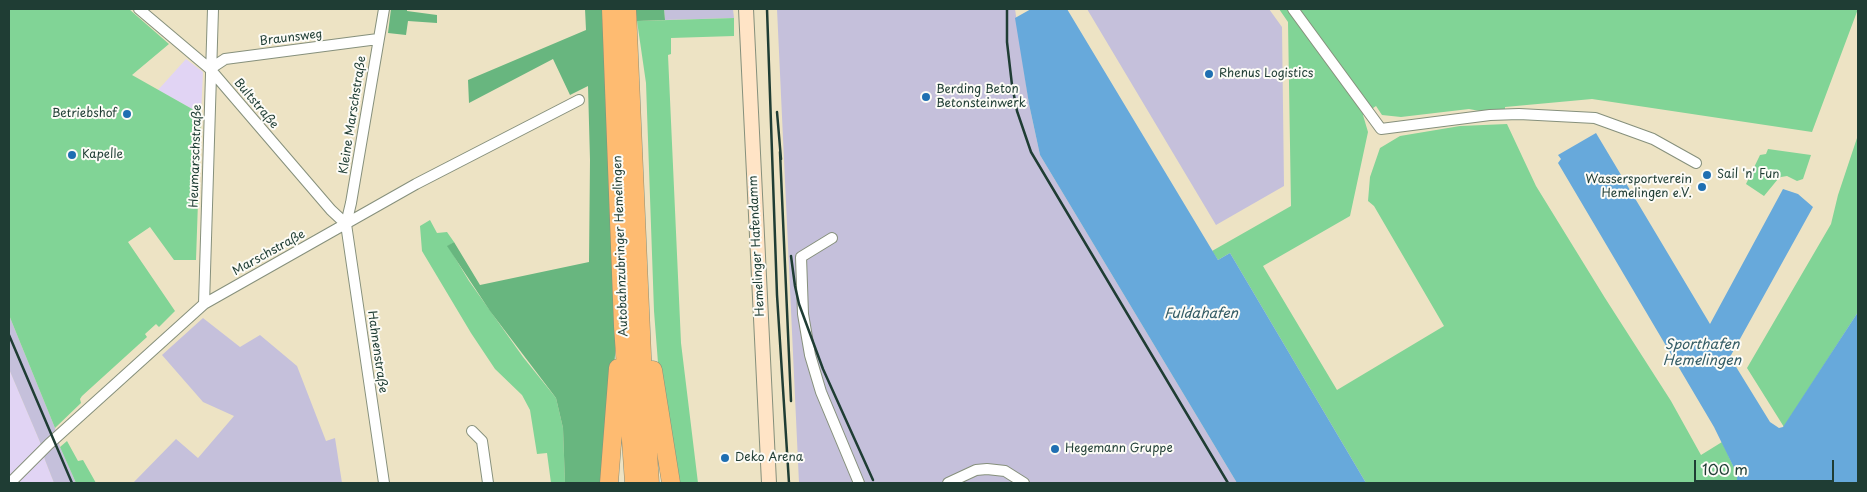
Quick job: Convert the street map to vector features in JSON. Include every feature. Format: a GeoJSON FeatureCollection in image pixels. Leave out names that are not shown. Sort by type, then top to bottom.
{"type":"FeatureCollection","features":[{"type":"Feature","properties":{"kind":"highway","name":"Autobahnzubringer Hemelingen"},"geometry":{"type":"LineString","coordinates":[[612,9],[623,326],[634,483]]}},
{"type":"Feature","properties":{"kind":"highway","name":"Autobahnzubringer Hemelingen"},"geometry":{"type":"LineString","coordinates":[[627,9],[642,368],[650,483]]}},
{"type":"Feature","properties":{"kind":"highway"},"geometry":{"type":"LineString","coordinates":[[629,60],[638,98],[649,339],[671,483]]}},
{"type":"Feature","properties":{"kind":"highway"},"geometry":{"type":"LineString","coordinates":[[609,483],[616,378],[623,326]]}},
{"type":"Feature","properties":{"kind":"street","name":"Bultstraße"},"geometry":{"type":"LineString","coordinates":[[139,9],[210,69],[330,210],[346,224]]}},
{"type":"Feature","properties":{"kind":"street","name":"Heumarschstraße"},"geometry":{"type":"LineString","coordinates":[[204,304],[213,9]]}},
{"type":"Feature","properties":{"kind":"street","name":"Kleine Marschstraße"},"geometry":{"type":"LineString","coordinates":[[346,224],[384,9]]}},
{"type":"Feature","properties":{"kind":"street","name":"Hemelinger Hafendamm"},"geometry":{"type":"LineString","coordinates":[[746,9],[769,483]]}},
{"type":"Feature","properties":{"kind":"street"},"geometry":{"type":"LineString","coordinates":[[1293,9],[1381,129],[1519,114],[1595,118],[1653,139],[1696,163]]}},
{"type":"Feature","properties":{"kind":"street","name":"Braunsweg"},"geometry":{"type":"LineString","coordinates":[[210,69],[225,58],[378,39]]}},
{"type":"Feature","properties":{"kind":"street","name":"Marschstraße"},"geometry":{"type":"LineString","coordinates":[[10,483],[49,444],[204,304],[416,184],[579,100]]}},
{"type":"Feature","properties":{"kind":"street","name":"Hahnenstraße"},"geometry":{"type":"LineString","coordinates":[[346,224],[384,483]]}},
{"type":"Feature","properties":{"kind":"street"},"geometry":{"type":"LineString","coordinates":[[832,238],[801,258],[803,314],[810,355],[821,392],[859,483]]}},
{"type":"Feature","properties":{"kind":"street"},"geometry":{"type":"LineString","coordinates":[[472,430],[482,442],[488,483]]}},
{"type":"Feature","properties":{"kind":"street"},"geometry":{"type":"LineString","coordinates":[[948,483],[976,470],[987,469],[1004,471],[1024,483]]}},
{"type":"Feature","properties":{"kind":"shaded area"},"geometry":{"type":"Polygon","coordinates":[[[664,9],[733,9],[734,18],[665,20],[664,9]]]}},
{"type":"Feature","properties":{"kind":"shaded area"},"geometry":{"type":"Polygon","coordinates":[[[777,9],[1015,9],[1029,104],[1040,155],[1237,483],[799,483],[777,9]]]}},
{"type":"Feature","properties":{"kind":"shaded area"},"geometry":{"type":"Polygon","coordinates":[[[1087,9],[1269,9],[1282,27],[1284,186],[1216,225],[1087,9]]]}},
{"type":"Feature","properties":{"kind":"shaded area"},"geometry":{"type":"Polygon","coordinates":[[[186,59],[203,72],[201,114],[158,90],[186,59]]]}},
{"type":"Feature","properties":{"kind":"shaded area"},"geometry":{"type":"Polygon","coordinates":[[[9,315],[55,428],[60,447],[76,483],[54,483],[40,442],[9,369],[9,315]]]}},
{"type":"Feature","properties":{"kind":"shaded area"},"geometry":{"type":"Polygon","coordinates":[[[203,318],[240,347],[260,335],[297,366],[326,441],[335,438],[342,483],[133,483],[176,439],[198,458],[234,416],[203,402],[162,355],[203,318]]]}},
{"type":"Feature","properties":{"kind":"shaded area"},"geometry":{"type":"Polygon","coordinates":[[[9,369],[40,442],[54,483],[9,483],[9,369]]]}},
{"type":"Feature","properties":{"kind":"green space"},"geometry":{"type":"Polygon","coordinates":[[[9,9],[129,9],[169,44],[132,75],[201,114],[196,260],[174,260],[150,227],[128,242],[175,311],[159,327],[156,324],[145,334],[147,337],[82,396],[80,399],[81,403],[55,428],[9,315],[9,9]]]}},
{"type":"Feature","properties":{"kind":"green space"},"geometry":{"type":"Polygon","coordinates":[[[391,9],[407,9],[407,11],[437,15],[437,23],[408,21],[406,35],[388,33],[391,9]]]}},
{"type":"Feature","properties":{"kind":"green space"},"geometry":{"type":"Polygon","coordinates":[[[585,9],[604,9],[617,334],[603,483],[565,483],[563,428],[556,398],[490,311],[447,246],[454,242],[480,285],[589,262],[590,160],[588,86],[570,95],[553,59],[469,103],[468,80],[586,30],[585,9]]]}},
{"type":"Feature","properties":{"kind":"green space"},"geometry":{"type":"Polygon","coordinates":[[[635,9],[664,9],[665,20],[637,21],[635,9]]]}},
{"type":"Feature","properties":{"kind":"green space"},"geometry":{"type":"Polygon","coordinates":[[[1279,9],[1858,9],[1812,132],[1592,99],[1505,107],[1505,111],[1485,112],[1469,109],[1401,117],[1382,115],[1376,106],[1363,115],[1368,132],[1350,216],[1263,266],[1337,390],[1444,326],[1374,206],[1368,201],[1370,177],[1380,148],[1400,136],[1460,126],[1507,124],[1536,186],[1671,401],[1701,455],[1722,442],[1737,474],[1737,483],[1366,483],[1230,253],[1218,260],[1212,251],[1291,206],[1288,22],[1279,9]]]}},
{"type":"Feature","properties":{"kind":"green space"},"geometry":{"type":"Polygon","coordinates":[[[734,18],[734,36],[671,38],[671,54],[668,55],[681,343],[698,483],[678,483],[658,363],[654,311],[646,83],[637,21],[734,18]]]}},
{"type":"Feature","properties":{"kind":"green space"},"geometry":{"type":"Polygon","coordinates":[[[1858,135],[1858,312],[1784,427],[1747,368],[1831,224],[1838,195],[1858,135]]]}},
{"type":"Feature","properties":{"kind":"green space"},"geometry":{"type":"Polygon","coordinates":[[[1768,149],[1811,155],[1803,179],[1797,181],[1787,176],[1781,177],[1764,196],[1746,184],[1760,155],[1766,154],[1768,149]]]}},
{"type":"Feature","properties":{"kind":"green space"},"geometry":{"type":"Polygon","coordinates":[[[430,220],[437,233],[447,232],[454,242],[448,246],[469,281],[523,357],[556,398],[563,428],[565,483],[551,483],[547,453],[537,454],[530,410],[522,395],[495,369],[422,251],[420,226],[430,220]]]}},
{"type":"Feature","properties":{"kind":"green space"},"geometry":{"type":"Polygon","coordinates":[[[67,441],[78,461],[83,460],[96,483],[76,483],[60,447],[67,441]]]}},
{"type":"Feature","properties":{"kind":"water","name":"Fuldahafen"},"geometry":{"type":"Polygon","coordinates":[[[1031,9],[1067,9],[1218,260],[1230,253],[1366,483],[1237,483],[1040,155],[1029,104],[1015,18],[1031,9]]]}},
{"type":"Feature","properties":{"kind":"water","name":"Sporthafen Hemelingen"},"geometry":{"type":"Polygon","coordinates":[[[1596,133],[1710,324],[1783,189],[1798,194],[1813,207],[1730,357],[1770,422],[1779,428],[1783,427],[1858,312],[1858,483],[1737,483],[1737,474],[1714,427],[1558,163],[1561,159],[1558,155],[1596,133]]]}},
{"type":"Feature","properties":{"kind":"railway"},"geometry":{"type":"LineString","coordinates":[[767,9],[777,295],[789,483]]}},
{"type":"Feature","properties":{"kind":"railway"},"geometry":{"type":"LineString","coordinates":[[1007,9],[1007,42],[1012,85],[1017,111],[1031,152],[1228,483]]}},
{"type":"Feature","properties":{"kind":"railway"},"geometry":{"type":"LineString","coordinates":[[777,112],[781,159]]}},
{"type":"Feature","properties":{"kind":"railway"},"geometry":{"type":"LineString","coordinates":[[780,152],[791,401]]}},
{"type":"Feature","properties":{"kind":"railway"},"geometry":{"type":"LineString","coordinates":[[791,256],[799,304],[823,369],[873,480]]}},
{"type":"Feature","properties":{"kind":"railway"},"geometry":{"type":"LineString","coordinates":[[9,335],[72,483]]}},
{"type":"Feature","properties":{"kind":"place","name":"Rhenus Logistics"},"geometry":{"type":"Point","coordinates":[1209,74]}},
{"type":"Feature","properties":{"kind":"place","name":"Berding Beton Betonsteinwerk"},"geometry":{"type":"Point","coordinates":[926,97]}},
{"type":"Feature","properties":{"kind":"place","name":"Betriebshof"},"geometry":{"type":"Point","coordinates":[127,114]}},
{"type":"Feature","properties":{"kind":"place","name":"Kapelle"},"geometry":{"type":"Point","coordinates":[72,155]}},
{"type":"Feature","properties":{"kind":"place","name":"Sail 'n' Fun"},"geometry":{"type":"Point","coordinates":[1707,175]}},
{"type":"Feature","properties":{"kind":"place","name":"Wassersportverein Hemelingen e.V."},"geometry":{"type":"Point","coordinates":[1702,187]}},
{"type":"Feature","properties":{"kind":"place","name":"Hegemann Gruppe"},"geometry":{"type":"Point","coordinates":[1055,449]}},
{"type":"Feature","properties":{"kind":"place","name":"Deko Arena"},"geometry":{"type":"Point","coordinates":[725,458]}}]}
